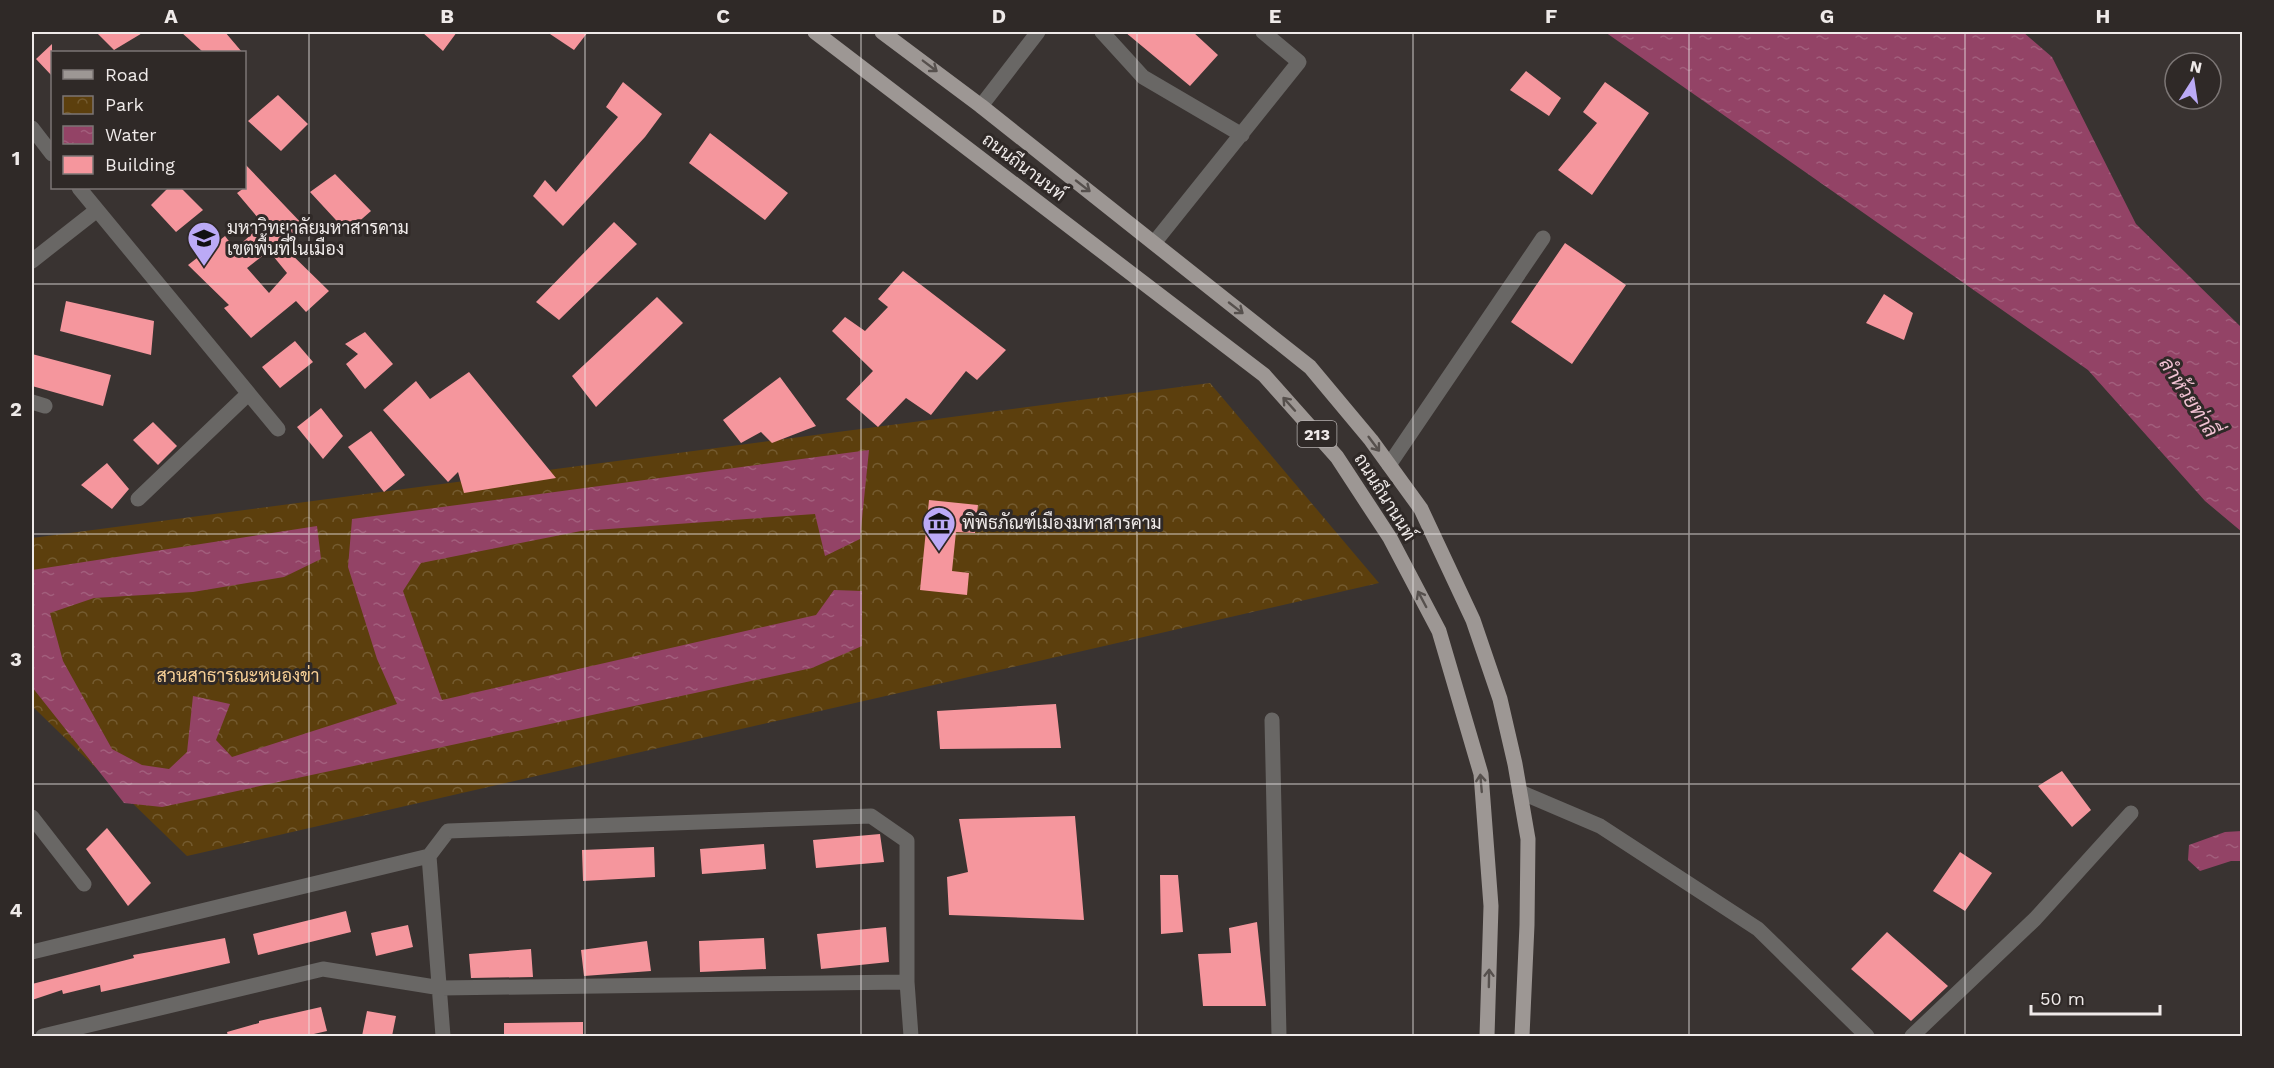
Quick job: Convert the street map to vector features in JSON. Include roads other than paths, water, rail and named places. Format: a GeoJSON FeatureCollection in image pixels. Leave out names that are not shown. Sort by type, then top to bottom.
{"type":"FeatureCollection","features":[{"type":"Feature","properties":{"kind":"main road","name":"ถนนถีนานนท์"},"geometry":{"type":"LineString","coordinates":[[816,32],[1264,375],[1337,457],[1390,538],[1439,631],[1481,774],[1491,906],[1487,1036]]}},
{"type":"Feature","properties":{"kind":"main road","name":"ถนนถีนานนท์"},"geometry":{"type":"LineString","coordinates":[[882,32],[981,106],[1310,367],[1389,465],[1421,509],[1473,620],[1500,699],[1520,792],[1528,838],[1522,1036]]}},
{"type":"Feature","properties":{"kind":"street"},"geometry":{"type":"LineString","coordinates":[[981,106],[1038,32]]}},
{"type":"Feature","properties":{"kind":"street"},"geometry":{"type":"LineString","coordinates":[[1102,32],[1143,77],[1242,135]]}},
{"type":"Feature","properties":{"kind":"street"},"geometry":{"type":"LineString","coordinates":[[1154,243],[1299,62],[1263,32]]}},
{"type":"Feature","properties":{"kind":"street"},"geometry":{"type":"LineString","coordinates":[[32,128],[51,153]]}},
{"type":"Feature","properties":{"kind":"street"},"geometry":{"type":"LineString","coordinates":[[80,189],[278,429]]}},
{"type":"Feature","properties":{"kind":"street"},"geometry":{"type":"LineString","coordinates":[[32,261],[97,210]]}},
{"type":"Feature","properties":{"kind":"street"},"geometry":{"type":"LineString","coordinates":[[1389,465],[1543,238]]}},
{"type":"Feature","properties":{"kind":"street"},"geometry":{"type":"LineString","coordinates":[[138,499],[248,394]]}},
{"type":"Feature","properties":{"kind":"street"},"geometry":{"type":"LineString","coordinates":[[1272,720],[1279,1036]]}},
{"type":"Feature","properties":{"kind":"street"},"geometry":{"type":"LineString","coordinates":[[1520,792],[1600,826],[1758,929],[1867,1036]]}},
{"type":"Feature","properties":{"kind":"street"},"geometry":{"type":"LineString","coordinates":[[1912,1036],[2035,919],[2131,813]]}},
{"type":"Feature","properties":{"kind":"street"},"geometry":{"type":"LineString","coordinates":[[32,952],[429,856],[448,831],[871,816],[907,842],[907,982],[910,1036]]}},
{"type":"Feature","properties":{"kind":"street"},"geometry":{"type":"LineString","coordinates":[[32,817],[84,884]]}},
{"type":"Feature","properties":{"kind":"street"},"geometry":{"type":"LineString","coordinates":[[429,856],[443,1036]]}},
{"type":"Feature","properties":{"kind":"street"},"geometry":{"type":"LineString","coordinates":[[46,1036],[323,969],[441,988],[907,982]]}},
{"type":"Feature","properties":{"kind":"water","name":"ลำห้วยท่าลี่"},"geometry":{"type":"Polygon","coordinates":[[[1605,32],[2023,32],[2052,57],[2136,224],[2242,328],[2242,532],[2205,501],[2088,370],[1605,32]]]}},
{"type":"Feature","properties":{"kind":"water"},"geometry":{"type":"Polygon","coordinates":[[[869,450],[860,539],[825,556],[815,514],[581,531],[421,563],[403,591],[442,700],[816,615],[834,590],[862,591],[862,646],[812,668],[162,807],[124,803],[32,687],[32,570],[317,526],[321,559],[284,577],[193,592],[94,598],[50,613],[63,661],[112,749],[142,765],[169,769],[187,752],[193,696],[230,704],[216,740],[232,757],[397,704],[377,659],[348,567],[352,519],[869,450]]]}},
{"type":"Feature","properties":{"kind":"water"},"geometry":{"type":"Polygon","coordinates":[[[2242,831],[2242,861],[2231,861],[2200,871],[2188,860],[2189,845],[2225,832],[2242,831]]]}},
{"type":"Feature","properties":{"kind":"place","name":"มหาวิทยาลัยมหาสารคาม เขตพื้นที่ในเมือง"},"geometry":{"type":"Point","coordinates":[204,267]}},
{"type":"Feature","properties":{"kind":"place","name":"พิพิธภัณฑ์เมืองมหาสารคาม"},"geometry":{"type":"Point","coordinates":[939,552]}},
{"type":"Feature","properties":{"kind":"park label","name":"สวนสาธารณะหนองข่า"},"geometry":{"type":"Point","coordinates":[238,676]}}]}
